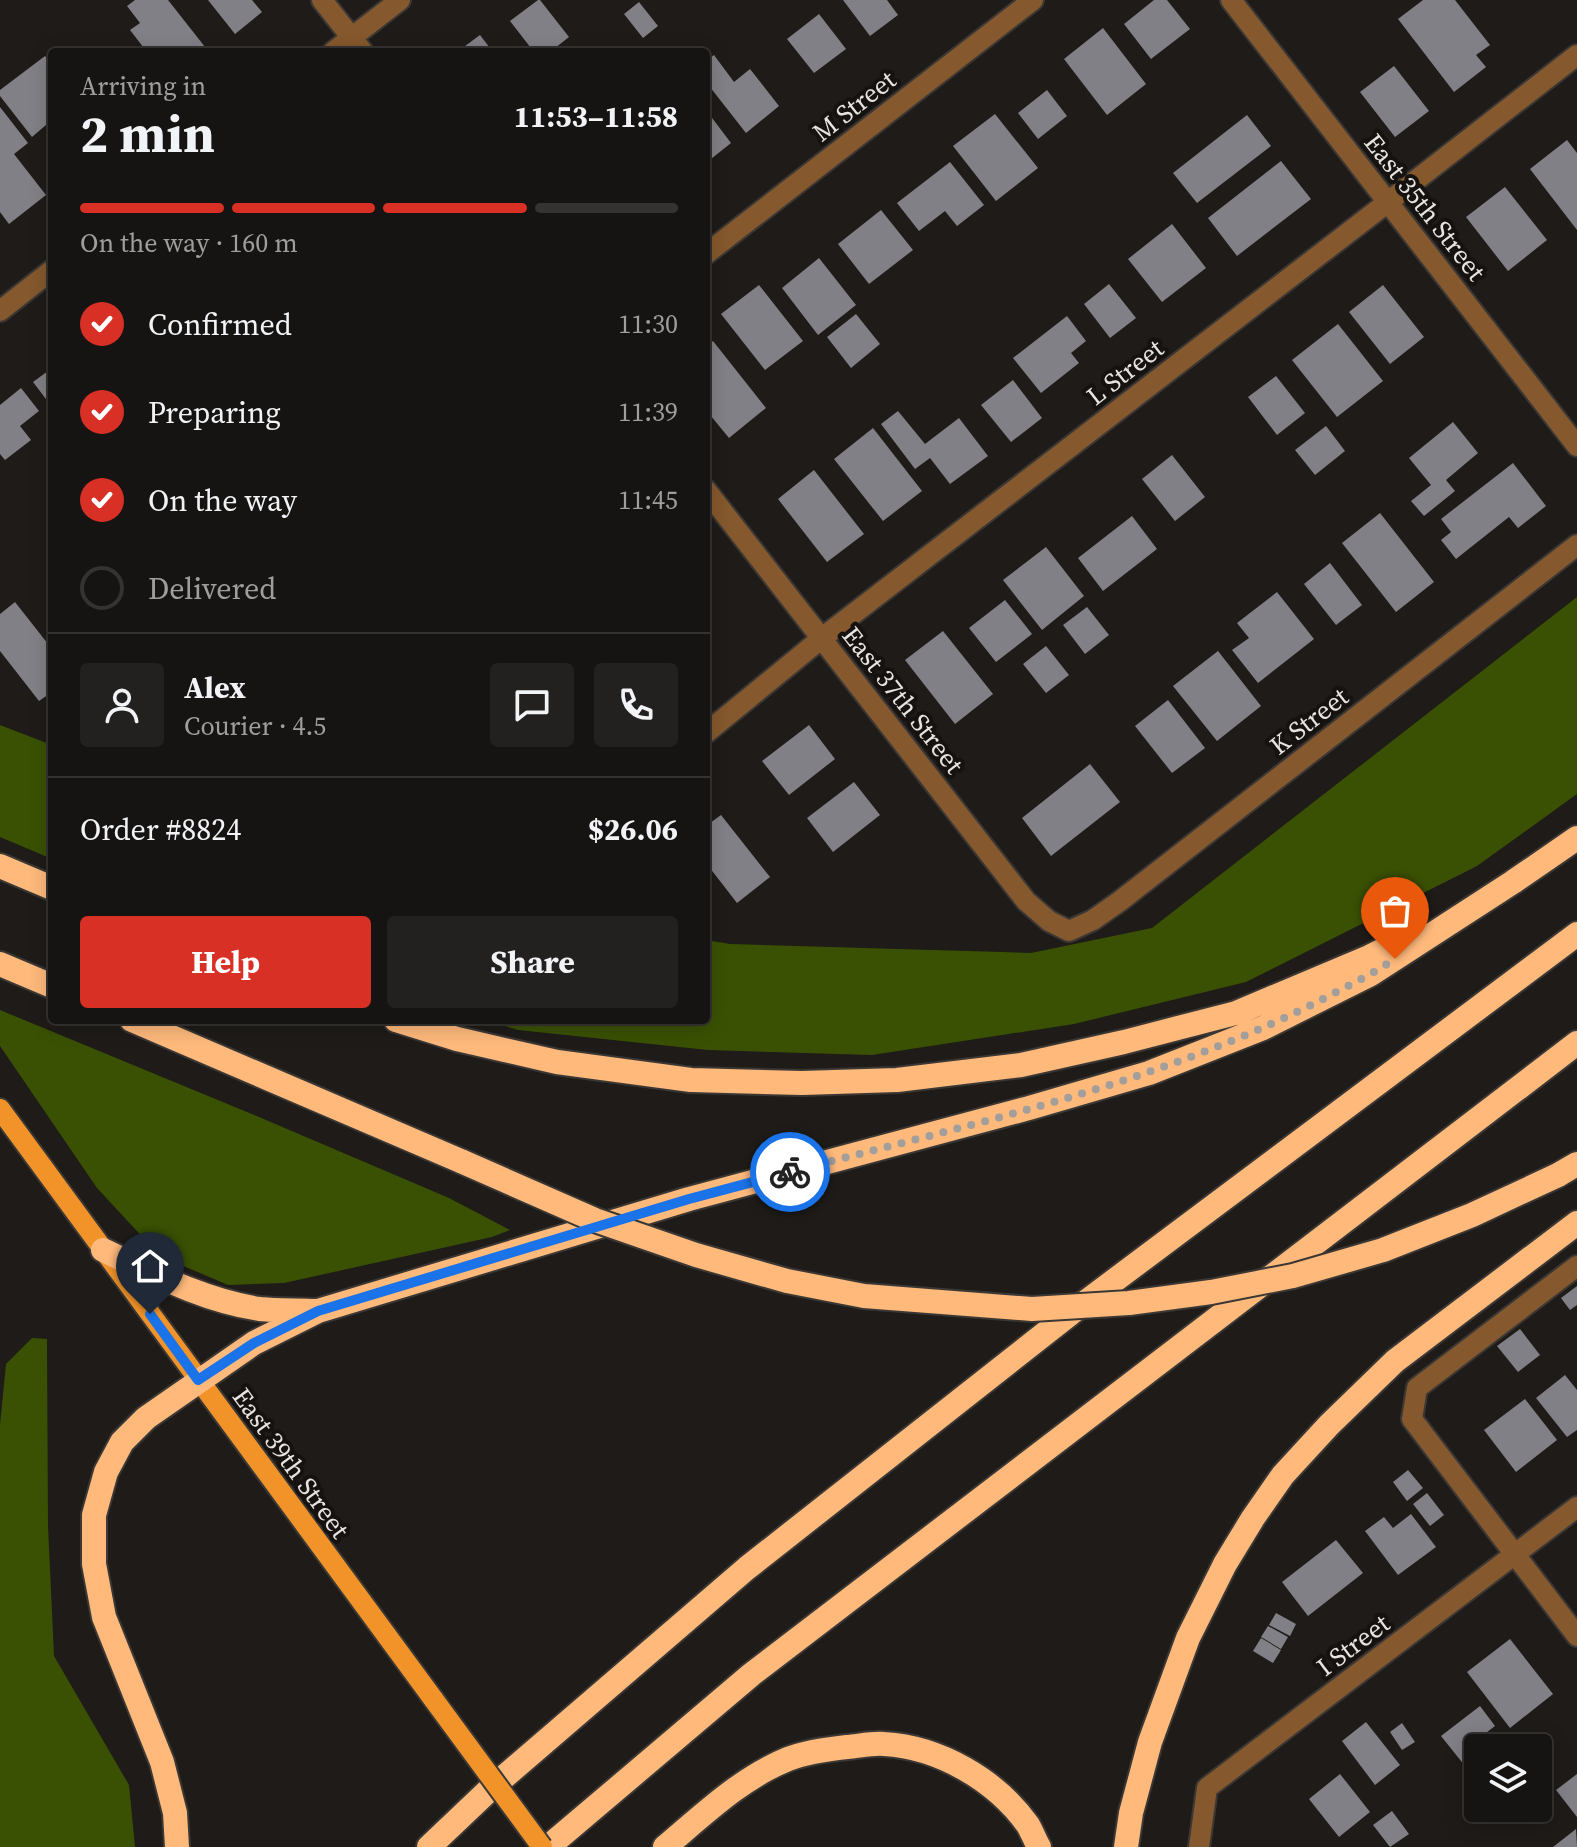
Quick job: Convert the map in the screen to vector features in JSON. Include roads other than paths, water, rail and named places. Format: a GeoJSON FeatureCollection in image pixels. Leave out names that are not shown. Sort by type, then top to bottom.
{"type":"FeatureCollection","features":[{"type":"Feature","properties":{"kind":"highway"},"geometry":{"type":"LineString","coordinates":[[177,1847],[175,1813],[162,1762],[104,1617],[94,1564],[94,1515],[106,1472],[122,1442],[146,1418],[198,1380],[254,1343],[318,1311],[689,1199],[1149,1073],[1263,1028],[1371,974],[1577,838]]}},
{"type":"Feature","properties":{"kind":"highway"},"geometry":{"type":"LineString","coordinates":[[0,866],[48,886]]}},
{"type":"Feature","properties":{"kind":"highway"},"geometry":{"type":"LineString","coordinates":[[409,1024],[457,1039],[557,1062],[691,1080],[802,1083],[897,1080],[1021,1065],[1236,1013],[1369,957],[1513,882]]}},
{"type":"Feature","properties":{"kind":"highway"},"geometry":{"type":"LineString","coordinates":[[429,1847],[489,1790],[747,1568],[1071,1313],[1577,934]]}},
{"type":"Feature","properties":{"kind":"highway"},"geometry":{"type":"LineString","coordinates":[[0,964],[48,984]]}},
{"type":"Feature","properties":{"kind":"highway"},"geometry":{"type":"LineString","coordinates":[[141,1024],[595,1220],[696,1255],[787,1281],[864,1296],[1032,1309],[1129,1303],[1211,1292],[1293,1276],[1383,1250],[1472,1215],[1568,1170]]}},
{"type":"Feature","properties":{"kind":"highway"},"geometry":{"type":"LineString","coordinates":[[545,1847],[752,1674],[1577,1043]]}},
{"type":"Feature","properties":{"kind":"highway"},"geometry":{"type":"LineString","coordinates":[[1126,1847],[1131,1813],[1150,1742],[1188,1638],[1225,1564],[1283,1475],[1361,1392],[1395,1361],[1577,1223]]}},
{"type":"Feature","properties":{"kind":"highway"},"geometry":{"type":"LineString","coordinates":[[103,1250],[184,1289],[229,1302],[260,1309],[318,1311]]}},
{"type":"Feature","properties":{"kind":"highway"},"geometry":{"type":"LineString","coordinates":[[665,1847],[721,1799],[777,1764],[830,1749],[883,1744],[945,1758],[975,1775],[1003,1797],[1028,1826],[1039,1847]]}},
{"type":"Feature","properties":{"kind":"main road","name":"East 39th Street"},"geometry":{"type":"LineString","coordinates":[[0,1109],[545,1847]]}},
{"type":"Feature","properties":{"kind":"street"},"geometry":{"type":"LineString","coordinates":[[322,0],[357,45],[400,0]]}},
{"type":"Feature","properties":{"kind":"street","name":"M Street"},"geometry":{"type":"LineString","coordinates":[[710,251],[1033,0]]}},
{"type":"Feature","properties":{"kind":"street","name":"East 35th Street"},"geometry":{"type":"LineString","coordinates":[[1231,0],[1577,446]]}},
{"type":"Feature","properties":{"kind":"street","name":"L Street"},"geometry":{"type":"LineString","coordinates":[[710,730],[822,638],[1577,55]]}},
{"type":"Feature","properties":{"kind":"street"},"geometry":{"type":"LineString","coordinates":[[0,311],[48,273]]}},
{"type":"Feature","properties":{"kind":"street","name":"East 37th Street"},"geometry":{"type":"LineString","coordinates":[[710,495],[1026,901],[1049,921],[1069,931]]}},
{"type":"Feature","properties":{"kind":"street","name":"K Street"},"geometry":{"type":"LineString","coordinates":[[1069,931],[1093,920],[1120,901],[1577,545]]}},
{"type":"Feature","properties":{"kind":"street"},"geometry":{"type":"LineString","coordinates":[[1577,1266],[1417,1388],[1412,1419],[1577,1636]]}},
{"type":"Feature","properties":{"kind":"street","name":"I Street"},"geometry":{"type":"LineString","coordinates":[[1199,1847],[1207,1788],[1577,1507]]}}]}
